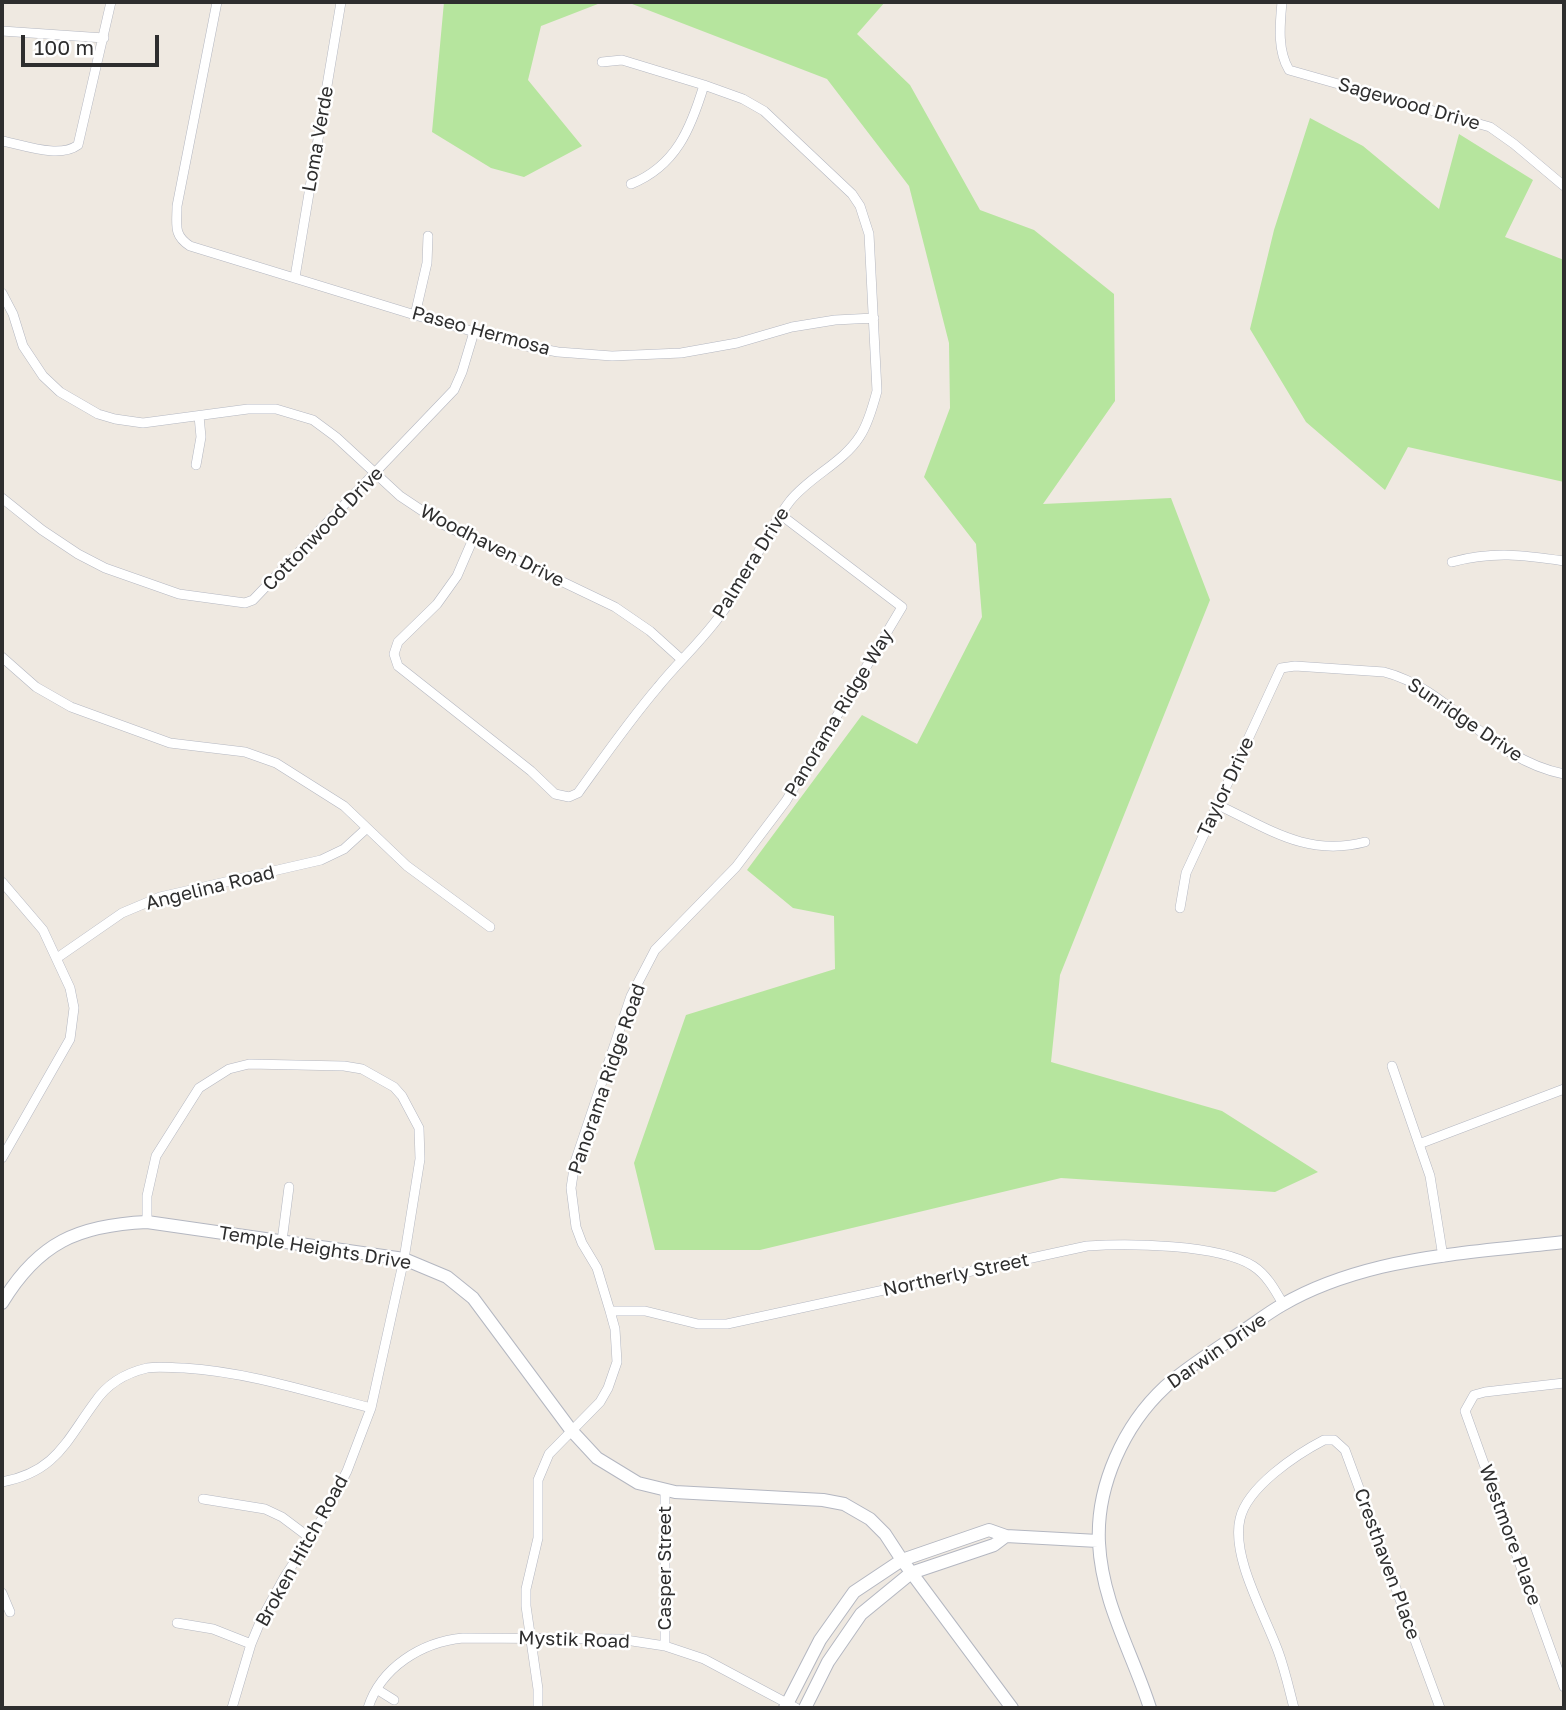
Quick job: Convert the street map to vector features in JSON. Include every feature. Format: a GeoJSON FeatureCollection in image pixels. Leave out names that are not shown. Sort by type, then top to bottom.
{"type":"FeatureCollection","features":[{"type":"Feature","properties":{"kind":"street"},"geometry":{"type":"LineString","coordinates":[[2,141],[57,152],[71,150],[78,145],[111,2]]}},
{"type":"Feature","properties":{"kind":"street","name":"Paseo Hermosa"},"geometry":{"type":"LineString","coordinates":[[217,2],[180,179],[177,206],[177,230],[180,240],[190,246],[474,332],[558,352],[612,356],[681,354],[737,343],[792,327],[835,320],[874,318]]}},
{"type":"Feature","properties":{"kind":"street","name":"Loma Verde"},"geometry":{"type":"LineString","coordinates":[[295,277],[341,2]]}},
{"type":"Feature","properties":{"kind":"street","name":"Sagewood Drive"},"geometry":{"type":"LineString","coordinates":[[1282,2],[1282,59],[1289,70],[1490,127],[1564,186]]}},
{"type":"Feature","properties":{"kind":"street"},"geometry":{"type":"LineString","coordinates":[[2,32],[104,38]]}},
{"type":"Feature","properties":{"kind":"street","name":"Palmera Drive"},"geometry":{"type":"LineString","coordinates":[[473,539],[457,576],[437,604],[398,642],[394,654],[398,666],[531,771],[555,794],[569,797],[578,793],[633,716],[723,613],[750,570],[766,537],[791,500],[860,437],[877,391],[869,234],[860,206],[852,194],[764,111],[743,99],[622,60],[602,62]]}},
{"type":"Feature","properties":{"kind":"street"},"geometry":{"type":"LineString","coordinates":[[631,184],[649,177],[683,140],[692,123],[704,85]]}},
{"type":"Feature","properties":{"kind":"street"},"geometry":{"type":"LineString","coordinates":[[415,315],[427,263],[428,236]]}},
{"type":"Feature","properties":{"kind":"street","name":"Woodhaven Drive"},"geometry":{"type":"LineString","coordinates":[[2,293],[13,314],[23,346],[43,376],[60,392],[98,414],[143,423],[248,409],[276,409],[313,420],[336,437],[400,496],[442,524],[615,607],[650,631],[681,659]]}},
{"type":"Feature","properties":{"kind":"street","name":"Cottonwood Drive"},"geometry":{"type":"LineString","coordinates":[[2,498],[42,530],[78,554],[106,568],[178,594],[244,603],[253,600],[454,390],[463,372],[474,332]]}},
{"type":"Feature","properties":{"kind":"street"},"geometry":{"type":"LineString","coordinates":[[196,465],[201,437],[199,416]]}},
{"type":"Feature","properties":{"kind":"street","name":"Panorama Ridge Way"},"geometry":{"type":"LineString","coordinates":[[736,867],[786,801],[902,607],[781,515]]}},
{"type":"Feature","properties":{"kind":"street"},"geometry":{"type":"LineString","coordinates":[[1452,562],[1473,557],[1513,554],[1564,561]]}},
{"type":"Feature","properties":{"kind":"street"},"geometry":{"type":"LineString","coordinates":[[2,657],[36,687],[71,707],[170,743],[244,752],[276,764],[344,806],[407,866],[490,927]]}},
{"type":"Feature","properties":{"kind":"street","name":"Sunridge Drive"},"geometry":{"type":"LineString","coordinates":[[1282,668],[1295,666],[1384,671],[1398,675],[1416,684],[1511,754],[1533,765],[1564,775]]}},
{"type":"Feature","properties":{"kind":"street","name":"Taylor Drive"},"geometry":{"type":"LineString","coordinates":[[1180,908],[1186,873],[1282,668]]}},
{"type":"Feature","properties":{"kind":"street"},"geometry":{"type":"LineString","coordinates":[[1218,805],[1278,833],[1317,847],[1334,848],[1365,842]]}},
{"type":"Feature","properties":{"kind":"street","name":"Angelina Road"},"geometry":{"type":"LineString","coordinates":[[57,958],[122,913],[160,897],[321,860],[344,849],[367,828]]}},
{"type":"Feature","properties":{"kind":"street","name":"Panorama Ridge Road"},"geometry":{"type":"LineString","coordinates":[[538,1708],[526,1589],[538,1538],[538,1480],[549,1454],[600,1402],[617,1362],[615,1329],[597,1268],[576,1227],[571,1188],[575,1162],[631,996],[654,950],[736,867]]}},
{"type":"Feature","properties":{"kind":"street"},"geometry":{"type":"LineString","coordinates":[[2,882],[43,930],[70,988],[74,1008],[70,1039],[2,1158]]}},
{"type":"Feature","properties":{"kind":"street","name":"Broken Hitch Road"},"geometry":{"type":"LineString","coordinates":[[147,1222],[147,1196],[156,1156],[199,1088],[218,1074],[250,1064],[344,1066],[374,1074],[394,1087],[402,1096],[419,1128],[420,1159],[404,1259],[371,1408],[347,1471],[324,1516],[284,1578],[251,1644],[232,1708]]}},
{"type":"Feature","properties":{"kind":"street"},"geometry":{"type":"LineString","coordinates":[[1392,1066],[1430,1176],[1443,1257]]}},
{"type":"Feature","properties":{"kind":"street"},"geometry":{"type":"LineString","coordinates":[[1419,1144],[1564,1089]]}},
{"type":"Feature","properties":{"kind":"street"},"geometry":{"type":"LineString","coordinates":[[282,1241],[289,1187]]}},
{"type":"Feature","properties":{"kind":"street","name":"Temple Heights Drive"},"geometry":{"type":"LineString","coordinates":[[2,1303],[17,1278],[56,1242],[118,1223],[147,1222],[404,1259],[447,1277],[473,1298],[571,1430],[597,1458],[638,1483],[665,1490],[823,1500],[844,1504],[870,1518],[886,1534],[911,1573],[1012,1708]]}},
{"type":"Feature","properties":{"kind":"street","name":"Darwin Drive"},"geometry":{"type":"LineString","coordinates":[[1150,1708],[1112,1613],[1103,1582],[1098,1541],[1101,1506],[1111,1467],[1133,1424],[1164,1388],[1184,1371],[1283,1304],[1318,1288],[1380,1267],[1564,1242]]}},
{"type":"Feature","properties":{"kind":"street","name":"Northerly Street"},"geometry":{"type":"LineString","coordinates":[[610,1311],[645,1311],[698,1324],[727,1324],[1087,1246],[1122,1244],[1190,1249],[1241,1259],[1255,1267],[1272,1284],[1283,1304]]}},
{"type":"Feature","properties":{"kind":"street"},"geometry":{"type":"LineString","coordinates":[[2,1482],[33,1472],[57,1455],[105,1390],[122,1376],[147,1368],[214,1370],[242,1374],[371,1408]]}},
{"type":"Feature","properties":{"kind":"street","name":"Westmore Place"},"geometry":{"type":"LineString","coordinates":[[1564,1383],[1474,1395],[1465,1411],[1564,1687]]}},
{"type":"Feature","properties":{"kind":"street","name":"Cresthaven Place"},"geometry":{"type":"LineString","coordinates":[[1294,1708],[1279,1653],[1240,1553],[1238,1528],[1252,1494],[1266,1480],[1324,1440],[1334,1440],[1345,1450],[1440,1708]]}},
{"type":"Feature","properties":{"kind":"street","name":"Casper Street"},"geometry":{"type":"LineString","coordinates":[[665,1490],[665,1646]]}},
{"type":"Feature","properties":{"kind":"street"},"geometry":{"type":"LineString","coordinates":[[203,1499],[265,1509],[282,1517],[310,1538]]}},
{"type":"Feature","properties":{"kind":"street"},"geometry":{"type":"LineString","coordinates":[[790,1707],[820,1640],[855,1592],[902,1560],[989,1530],[1006,1536],[1098,1541]]}},
{"type":"Feature","properties":{"kind":"street"},"geometry":{"type":"LineString","coordinates":[[805,1708],[828,1662],[861,1614],[911,1573],[994,1545],[1006,1536]]}},
{"type":"Feature","properties":{"kind":"street"},"geometry":{"type":"LineString","coordinates":[[2,1593],[10,1612]]}},
{"type":"Feature","properties":{"kind":"street"},"geometry":{"type":"LineString","coordinates":[[177,1623],[213,1629],[251,1644]]}},
{"type":"Feature","properties":{"kind":"street","name":"Mystik Road"},"geometry":{"type":"LineString","coordinates":[[368,1708],[372,1697],[387,1676],[409,1655],[447,1639],[531,1638],[619,1639],[665,1646],[704,1659],[790,1707]]}},
{"type":"Feature","properties":{"kind":"street"},"geometry":{"type":"LineString","coordinates":[[378,1690],[394,1700]]}},
{"type":"Feature","properties":{"kind":"green space"},"geometry":{"type":"Polygon","coordinates":[[[444,2],[603,2],[541,26],[528,80],[582,146],[524,177],[491,168],[432,132],[444,2]]]}},
{"type":"Feature","properties":{"kind":"green space"},"geometry":{"type":"Polygon","coordinates":[[[627,2],[885,2],[857,34],[910,85],[980,210],[1034,230],[1114,294],[1115,401],[1043,504],[1171,498],[1210,600],[1060,975],[1051,1062],[1222,1111],[1318,1172],[1275,1192],[1061,1178],[760,1250],[655,1250],[634,1163],[686,1015],[835,969],[834,916],[793,908],[747,870],[862,715],[917,744],[982,617],[976,544],[924,477],[950,408],[949,343],[909,186],[827,79],[627,2]]]}},
{"type":"Feature","properties":{"kind":"green space"},"geometry":{"type":"Polygon","coordinates":[[[1310,118],[1363,146],[1439,209],[1459,134],[1533,180],[1505,237],[1564,260],[1564,482],[1408,447],[1385,490],[1306,422],[1250,329],[1274,230],[1310,118]]]}}]}
